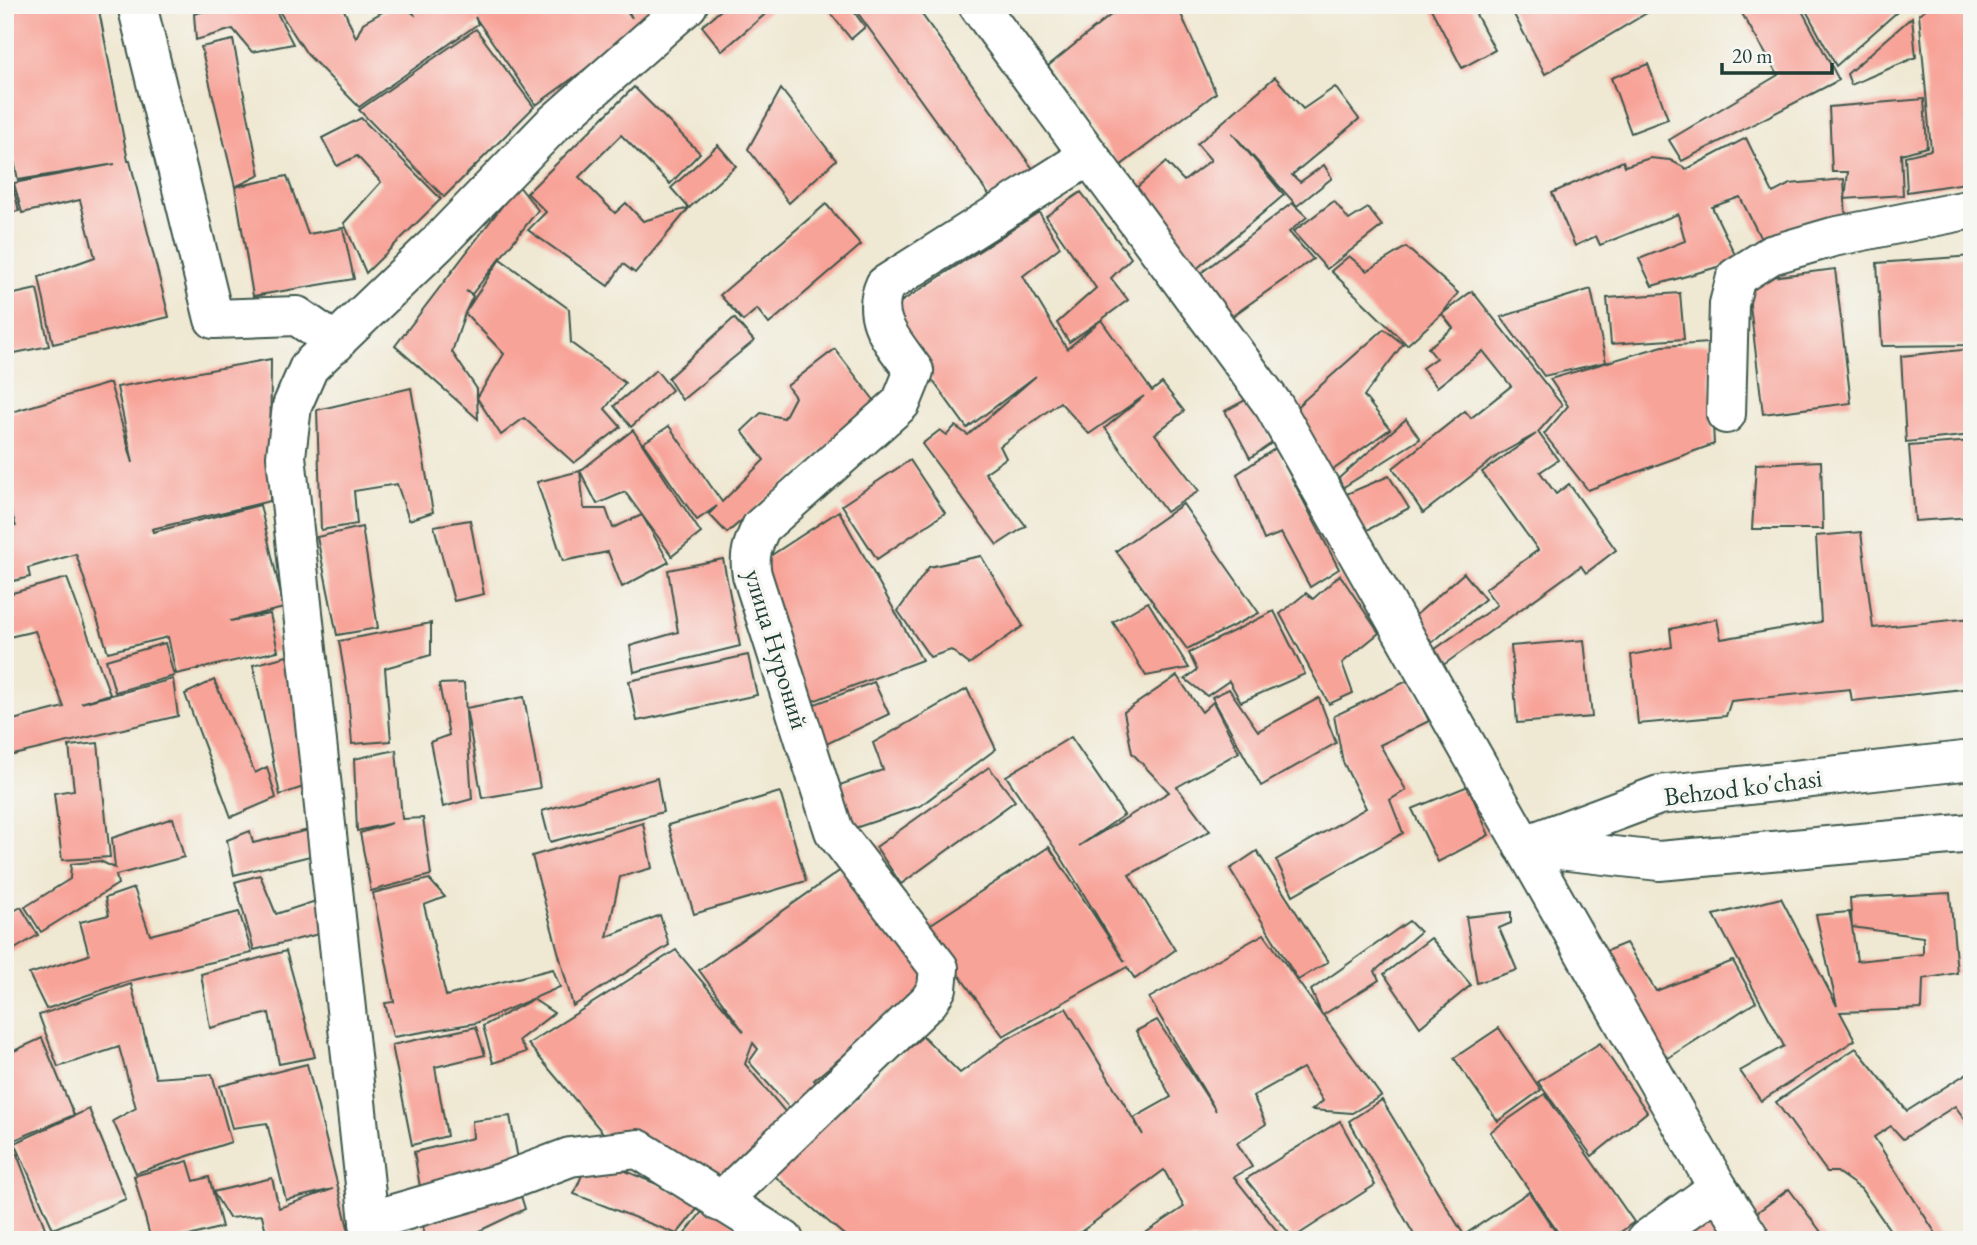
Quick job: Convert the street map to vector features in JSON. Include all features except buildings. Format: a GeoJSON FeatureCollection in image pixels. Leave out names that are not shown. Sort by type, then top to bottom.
{"type":"FeatureCollection","features":[{"type":"Feature","properties":{"kind":"street"},"geometry":{"type":"LineString","coordinates":[[137,5],[214,318],[297,316],[336,343]]}},
{"type":"Feature","properties":{"kind":"street"},"geometry":{"type":"LineString","coordinates":[[688,5],[551,126],[309,367],[292,406],[286,456],[370,1230],[570,1157],[638,1149],[784,1240]]}},
{"type":"Feature","properties":{"kind":"street"},"geometry":{"type":"LineString","coordinates":[[978,5],[1274,406],[1718,1188],[1751,1240]]}},
{"type":"Feature","properties":{"kind":"street","name":"улица Нуроний"},"geometry":{"type":"LineString","coordinates":[[720,1202],[929,1001],[937,988],[939,968],[834,831],[752,575],[749,560],[754,542],[761,527],[901,403],[910,387],[914,371],[880,320],[878,300],[885,285],[1089,156]]}},
{"type":"Feature","properties":{"kind":"street"},"geometry":{"type":"LineString","coordinates":[[1726,414],[1729,304],[1736,277],[1771,255],[1833,237],[1972,209]]}},
{"type":"Feature","properties":{"kind":"street","name":"Behzod ko'chasi"},"geometry":{"type":"LineString","coordinates":[[1523,846],[1659,795],[1972,760]]}},
{"type":"Feature","properties":{"kind":"street"},"geometry":{"type":"LineString","coordinates":[[1523,846],[1660,861],[1972,833]]}},
{"type":"Feature","properties":{"kind":"street"},"geometry":{"type":"LineString","coordinates":[[1646,1240],[1718,1188]]}}]}
